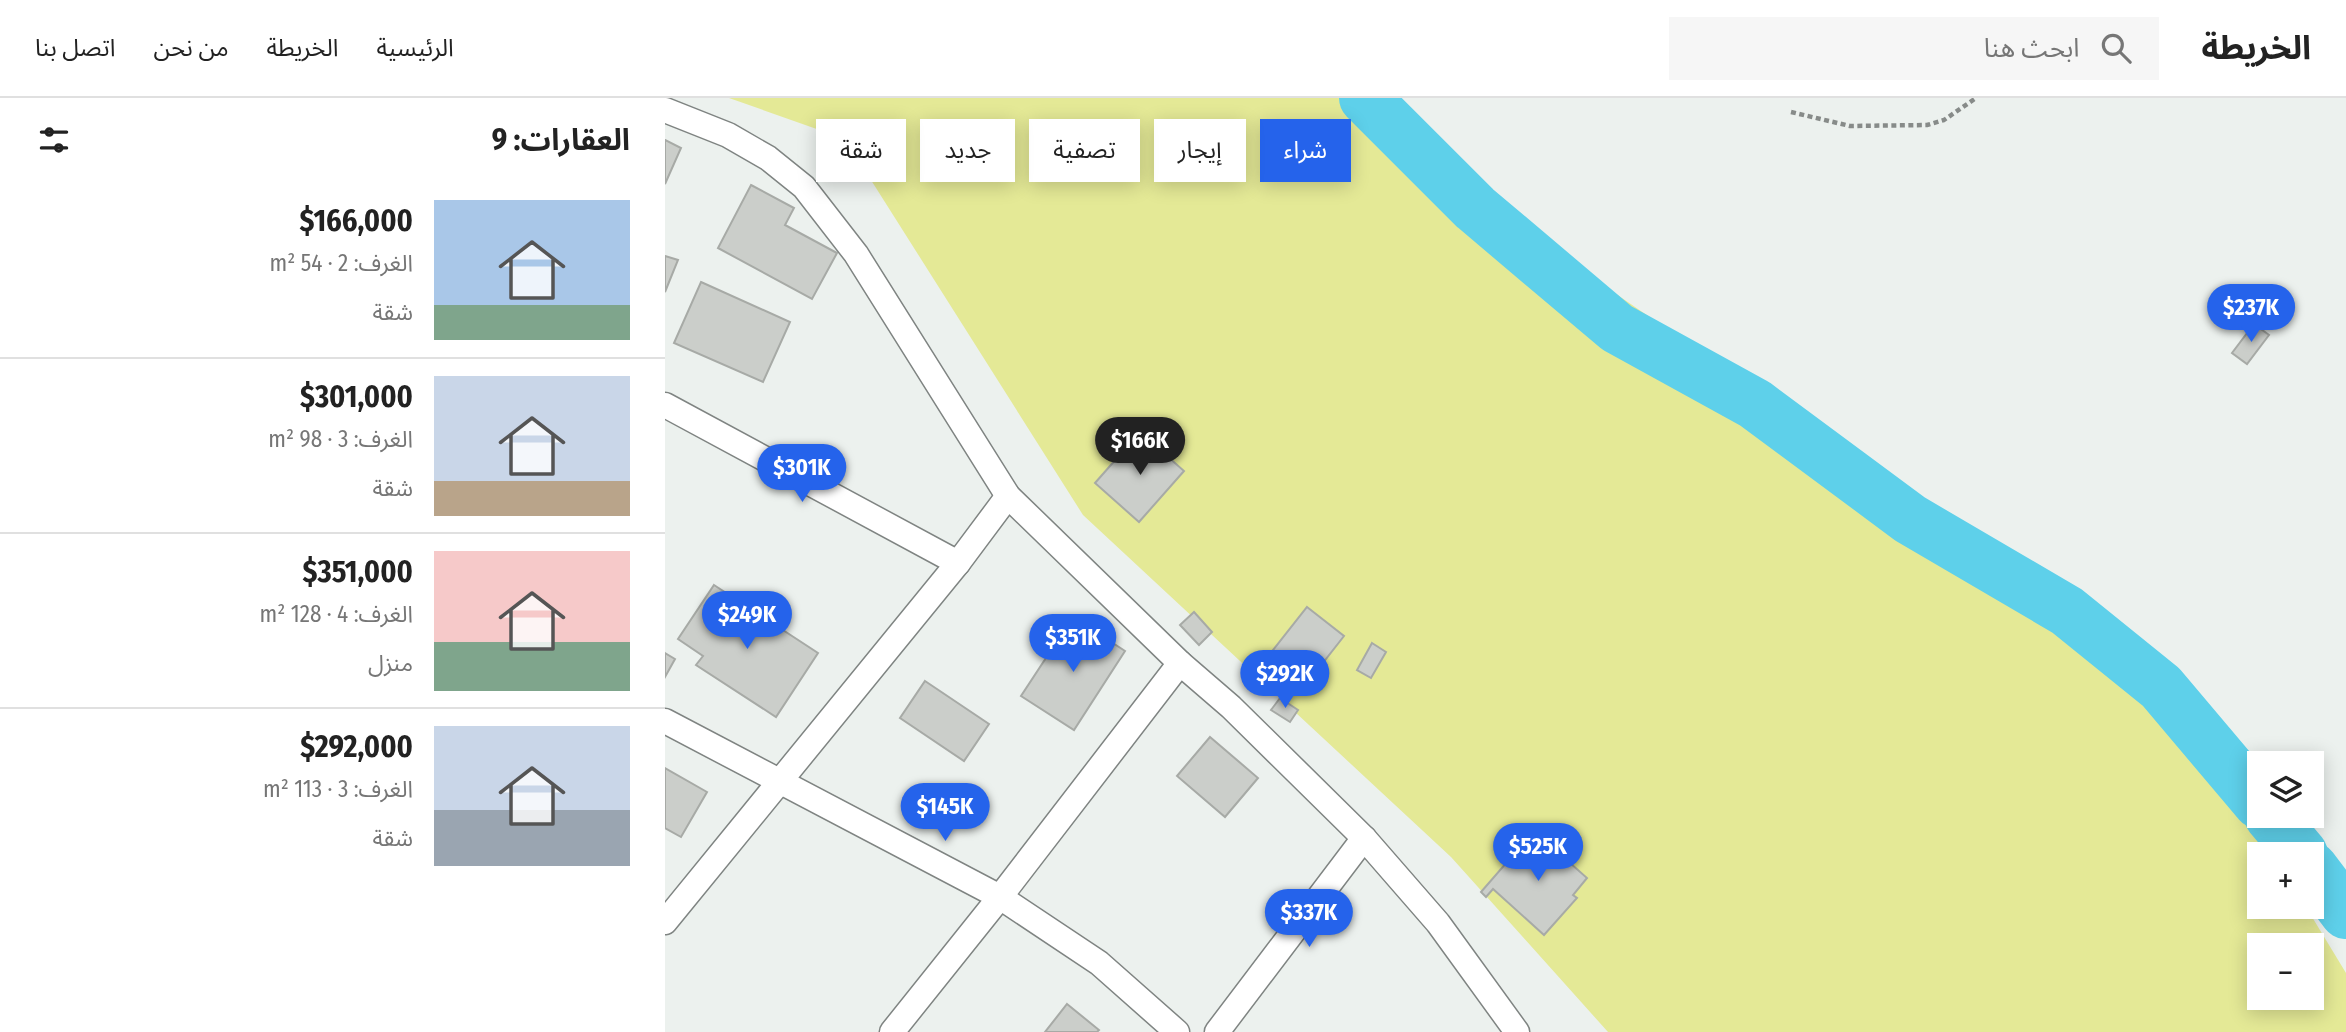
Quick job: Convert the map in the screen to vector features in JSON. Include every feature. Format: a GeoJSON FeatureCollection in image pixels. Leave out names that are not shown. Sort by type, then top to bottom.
{"type":"FeatureCollection","features":[{"type":"Feature","properties":{"kind":"street"},"geometry":{"type":"LineString","coordinates":[[665,110],[727,135],[768,159],[804,187],[856,254],[1008,496],[1180,663],[1231,706],[1364,838],[1438,923],[1517,1032]]}},
{"type":"Feature","properties":{"kind":"street"},"geometry":{"type":"LineString","coordinates":[[665,405],[958,563]]}},
{"type":"Feature","properties":{"kind":"street"},"geometry":{"type":"LineString","coordinates":[[665,922],[958,563],[1008,496]]}},
{"type":"Feature","properties":{"kind":"street"},"geometry":{"type":"LineString","coordinates":[[892,1032],[1180,663]]}},
{"type":"Feature","properties":{"kind":"street"},"geometry":{"type":"LineString","coordinates":[[665,721],[1000,897],[1099,963],[1177,1032]]}},
{"type":"Feature","properties":{"kind":"street"},"geometry":{"type":"LineString","coordinates":[[1217,1032],[1364,838]]}},
{"type":"Feature","properties":{"kind":"path"},"geometry":{"type":"LineString","coordinates":[[1791,112],[1850,126],[1927,125],[1944,120],[1976,98]]}},
{"type":"Feature","properties":{"kind":"green space"},"geometry":{"type":"Polygon","coordinates":[[[729,98],[1399,98],[1536,239],[1966,534],[2158,662],[2247,809],[2247,828],[2258,828],[2267,842],[2247,842],[2247,919],[2313,919],[2322,933],[2247,933],[2247,1010],[2324,1010],[2324,937],[2346,973],[2346,1032],[1608,1032],[1451,857],[1083,515],[872,182],[906,182],[906,119],[816,119],[816,129],[729,98]]]}},
{"type":"Feature","properties":{"kind":"building"},"geometry":{"type":"Polygon","coordinates":[[[665,140],[681,148],[665,184],[665,140]]]}},
{"type":"Feature","properties":{"kind":"building"},"geometry":{"type":"Polygon","coordinates":[[[751,185],[794,208],[785,225],[837,253],[812,299],[718,248],[751,185]]]}},
{"type":"Feature","properties":{"kind":"building"},"geometry":{"type":"Polygon","coordinates":[[[665,256],[678,260],[665,292],[665,256]]]}},
{"type":"Feature","properties":{"kind":"building"},"geometry":{"type":"Polygon","coordinates":[[[701,282],[790,322],[763,382],[674,343],[701,282]]]}},
{"type":"Feature","properties":{"kind":"building"},"geometry":{"type":"Polygon","coordinates":[[[2254,324],[2269,335],[2247,364],[2232,353],[2254,324]]]}},
{"type":"Feature","properties":{"kind":"building"},"geometry":{"type":"Polygon","coordinates":[[[1140,432],[1184,471],[1139,522],[1095,483],[1140,432]]]}},
{"type":"Feature","properties":{"kind":"building"},"geometry":{"type":"Polygon","coordinates":[[[714,585],[818,653],[776,717],[696,665],[703,656],[678,639],[714,585]]]}},
{"type":"Feature","properties":{"kind":"building"},"geometry":{"type":"Polygon","coordinates":[[[1307,607],[1344,636],[1311,678],[1300,670],[1292,680],[1266,659],[1307,607]]]}},
{"type":"Feature","properties":{"kind":"building"},"geometry":{"type":"Polygon","coordinates":[[[1194,612],[1212,632],[1199,645],[1180,625],[1194,612]]]}},
{"type":"Feature","properties":{"kind":"building"},"geometry":{"type":"Polygon","coordinates":[[[1073,617],[1125,651],[1074,730],[1021,696],[1073,617]]]}},
{"type":"Feature","properties":{"kind":"building"},"geometry":{"type":"Polygon","coordinates":[[[1372,643],[1386,652],[1371,678],[1357,670],[1372,643]]]}},
{"type":"Feature","properties":{"kind":"building"},"geometry":{"type":"Polygon","coordinates":[[[665,653],[675,659],[665,677],[665,653]]]}},
{"type":"Feature","properties":{"kind":"building"},"geometry":{"type":"Polygon","coordinates":[[[925,681],[989,724],[964,761],[900,718],[925,681]]]}},
{"type":"Feature","properties":{"kind":"building"},"geometry":{"type":"Polygon","coordinates":[[[1280,698],[1298,710],[1290,722],[1271,710],[1280,698]]]}},
{"type":"Feature","properties":{"kind":"building"},"geometry":{"type":"Polygon","coordinates":[[[1210,737],[1258,778],[1225,817],[1177,776],[1210,737]]]}},
{"type":"Feature","properties":{"kind":"building"},"geometry":{"type":"Polygon","coordinates":[[[665,768],[707,792],[681,837],[665,828],[665,768]]]}},
{"type":"Feature","properties":{"kind":"building"},"geometry":{"type":"Polygon","coordinates":[[[1534,831],[1587,878],[1573,895],[1577,898],[1544,935],[1493,889],[1486,897],[1481,892],[1534,831]]]}},
{"type":"Feature","properties":{"kind":"building"},"geometry":{"type":"Polygon","coordinates":[[[1067,1004],[1099,1030],[1045,1032],[1067,1004]]]}},
{"type":"Feature","properties":{"kind":"waterway"},"geometry":{"type":"LineString","coordinates":[[1365,98],[1475,208],[1617,328],[1755,404],[1910,519],[2067,611],[2161,687],[2247,789]]}},
{"type":"Feature","properties":{"kind":"waterway"},"geometry":{"type":"LineString","coordinates":[[2280,828],[2292,842]]}},
{"type":"Feature","properties":{"kind":"waterway"},"geometry":{"type":"LineString","coordinates":[[2324,884],[2346,913]]}}]}
